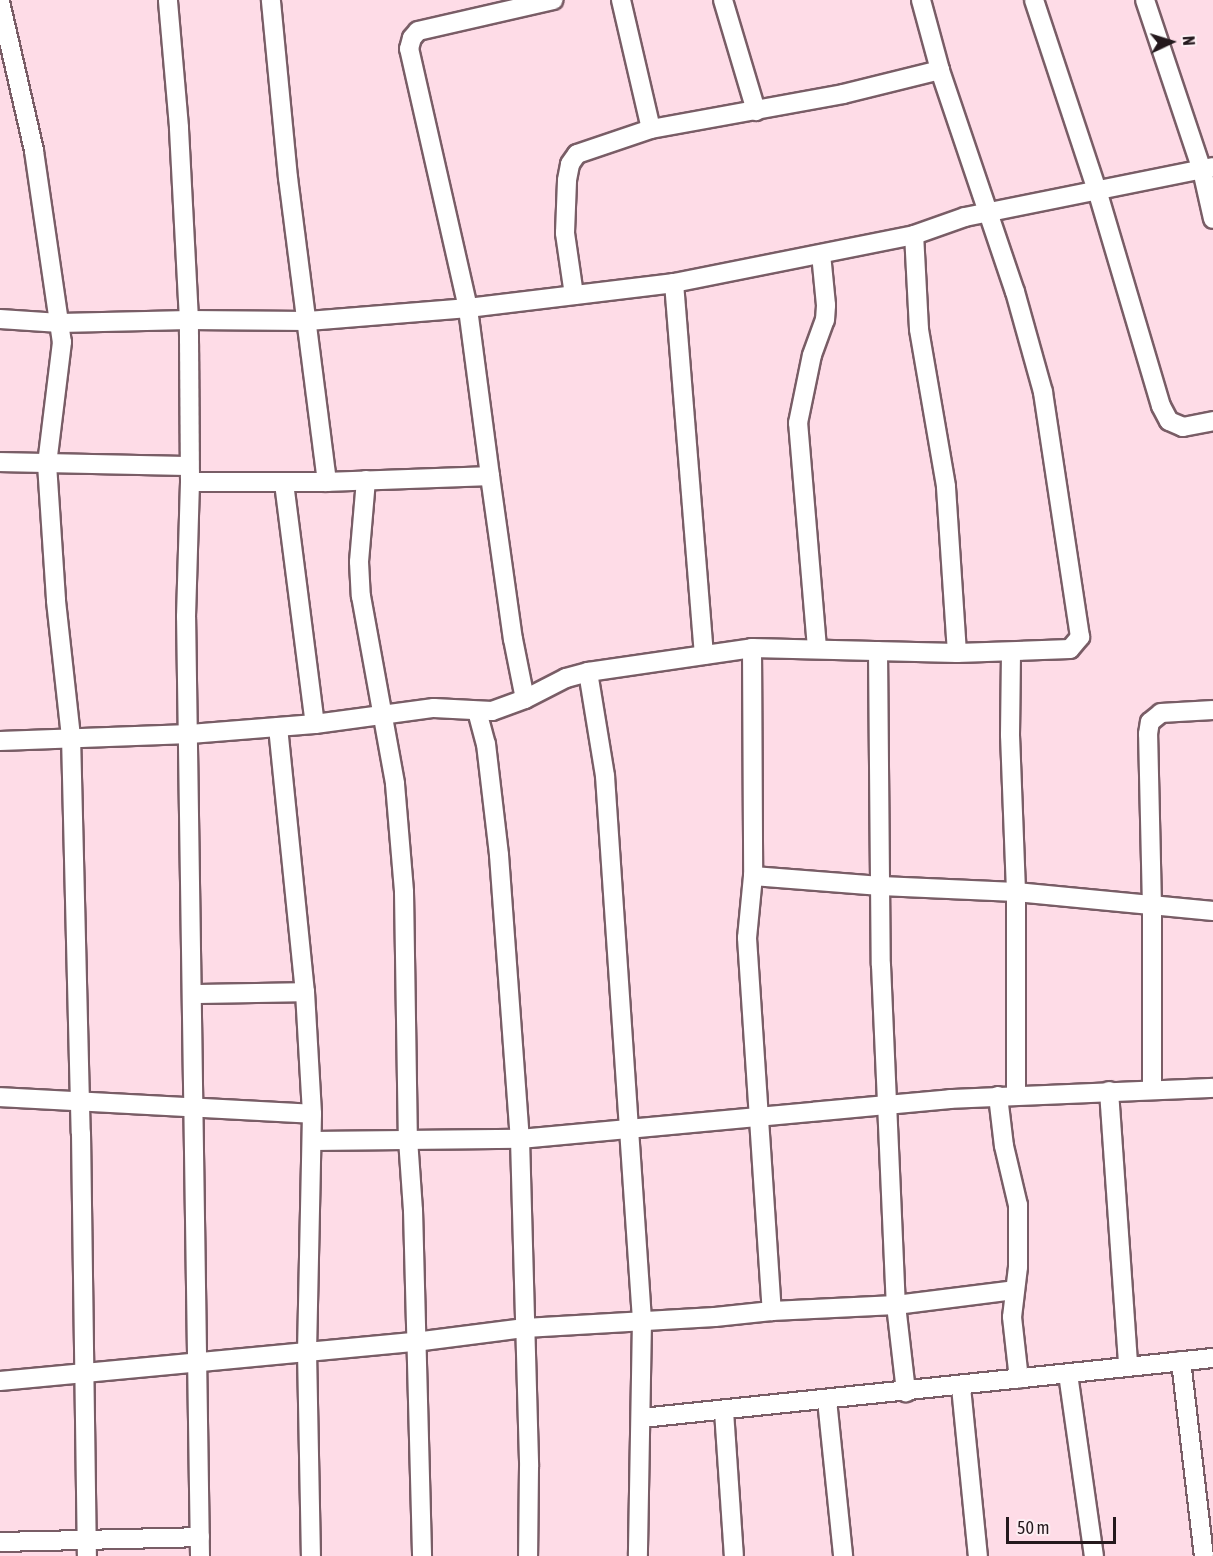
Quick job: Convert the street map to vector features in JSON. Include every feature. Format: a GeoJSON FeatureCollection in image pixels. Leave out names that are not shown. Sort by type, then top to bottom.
{"type":"FeatureCollection","features":[{"type":"Feature","properties":{"kind":"street"},"geometry":{"type":"LineString","coordinates":[[168,0],[179,128],[189,320],[190,474],[186,617],[190,734],[200,1556]]}},
{"type":"Feature","properties":{"kind":"street"},"geometry":{"type":"LineString","coordinates":[[271,0],[288,178],[327,482]]}},
{"type":"Feature","properties":{"kind":"street"},"geometry":{"type":"LineString","coordinates":[[525,699],[513,639],[468,308],[409,49],[412,38],[418,31],[553,0]]}},
{"type":"Feature","properties":{"kind":"street"},"geometry":{"type":"LineString","coordinates":[[621,0],[651,129]]}},
{"type":"Feature","properties":{"kind":"street"},"geometry":{"type":"LineString","coordinates":[[723,0],[756,111]]}},
{"type":"Feature","properties":{"kind":"street"},"geometry":{"type":"LineString","coordinates":[[0,741],[71,736],[190,734],[315,724],[434,708],[492,711],[525,699],[566,678],[588,672],[753,648],[1011,653],[1070,648],[1080,637],[1043,392],[1015,292],[940,70],[921,0]]}},
{"type":"Feature","properties":{"kind":"street"},"geometry":{"type":"LineString","coordinates":[[1034,0],[1098,190],[1161,406],[1169,421],[1183,427],[1213,421]]}},
{"type":"Feature","properties":{"kind":"street"},"geometry":{"type":"LineString","coordinates":[[1145,0],[1207,168],[1213,219]]}},
{"type":"Feature","properties":{"kind":"street"},"geometry":{"type":"LineString","coordinates":[[0,2],[34,151],[60,323],[61,361],[47,464],[56,601],[71,736],[87,1547]]}},
{"type":"Feature","properties":{"kind":"street"},"geometry":{"type":"LineString","coordinates":[[574,295],[565,233],[570,164],[577,154],[651,129],[756,111],[940,70]]}},
{"type":"Feature","properties":{"kind":"street"},"geometry":{"type":"LineString","coordinates":[[0,319],[60,323],[189,320],[308,321],[468,308],[674,283],[914,235],[940,225],[988,212],[1207,168]]}},
{"type":"Feature","properties":{"kind":"street"},"geometry":{"type":"LineString","coordinates":[[914,235],[919,329],[946,486],[957,653]]}},
{"type":"Feature","properties":{"kind":"street"},"geometry":{"type":"LineString","coordinates":[[817,648],[798,423],[812,355],[825,320],[826,305],[821,254]]}},
{"type":"Feature","properties":{"kind":"street"},"geometry":{"type":"LineString","coordinates":[[674,283],[704,655]]}},
{"type":"Feature","properties":{"kind":"street"},"geometry":{"type":"LineString","coordinates":[[0,462],[190,474],[284,483],[490,476]]}},
{"type":"Feature","properties":{"kind":"street"},"geometry":{"type":"LineString","coordinates":[[366,480],[359,562],[361,596],[371,658],[384,715],[400,818],[404,892],[408,1139],[413,1210],[422,1556]]}},
{"type":"Feature","properties":{"kind":"street"},"geometry":{"type":"LineString","coordinates":[[284,483],[315,724]]}},
{"type":"Feature","properties":{"kind":"street"},"geometry":{"type":"LineString","coordinates":[[753,648],[753,876],[747,938],[772,1311]]}},
{"type":"Feature","properties":{"kind":"street"},"geometry":{"type":"LineString","coordinates":[[878,651],[877,780],[887,1106],[896,1305],[906,1392]]}},
{"type":"Feature","properties":{"kind":"street"},"geometry":{"type":"LineString","coordinates":[[1011,653],[1010,735],[1016,892],[1004,1146],[1018,1205],[1019,1244],[1012,1317],[1019,1379]]}},
{"type":"Feature","properties":{"kind":"street"},"geometry":{"type":"LineString","coordinates":[[588,672],[605,776],[642,1320],[638,1556]]}},
{"type":"Feature","properties":{"kind":"street"},"geometry":{"type":"LineString","coordinates":[[1152,1089],[1152,907],[1148,768],[1150,722],[1161,713],[1213,710]]}},
{"type":"Feature","properties":{"kind":"street"},"geometry":{"type":"LineString","coordinates":[[477,711],[486,744],[499,855],[520,1139],[528,1556]]}},
{"type":"Feature","properties":{"kind":"street"},"geometry":{"type":"LineString","coordinates":[[278,727],[306,992],[312,1114],[307,1351],[311,1556]]}},
{"type":"Feature","properties":{"kind":"street"},"geometry":{"type":"LineString","coordinates":[[753,876],[881,886],[1016,892],[1152,907],[1213,911]]}},
{"type":"Feature","properties":{"kind":"street"},"geometry":{"type":"LineString","coordinates":[[193,994],[306,992]]}},
{"type":"Feature","properties":{"kind":"street"},"geometry":{"type":"LineString","coordinates":[[312,1141],[520,1139],[1007,1095],[1213,1088]]}},
{"type":"Feature","properties":{"kind":"street"},"geometry":{"type":"LineString","coordinates":[[1109,1091],[1128,1366]]}},
{"type":"Feature","properties":{"kind":"street"},"geometry":{"type":"LineString","coordinates":[[0,1097],[312,1114]]}},
{"type":"Feature","properties":{"kind":"street"},"geometry":{"type":"LineString","coordinates":[[0,1381],[84,1374],[197,1360],[415,1342],[525,1328],[896,1305],[1014,1290]]}},
{"type":"Feature","properties":{"kind":"street"},"geometry":{"type":"LineString","coordinates":[[642,1418],[961,1387],[1213,1358]]}},
{"type":"Feature","properties":{"kind":"street"},"geometry":{"type":"LineString","coordinates":[[1181,1361],[1204,1556]]}},
{"type":"Feature","properties":{"kind":"street"},"geometry":{"type":"LineString","coordinates":[[1068,1374],[1094,1556]]}},
{"type":"Feature","properties":{"kind":"street"},"geometry":{"type":"LineString","coordinates":[[961,1387],[978,1556]]}},
{"type":"Feature","properties":{"kind":"street"},"geometry":{"type":"LineString","coordinates":[[828,1400],[843,1556]]}},
{"type":"Feature","properties":{"kind":"street"},"geometry":{"type":"LineString","coordinates":[[724,1411],[734,1556]]}},
{"type":"Feature","properties":{"kind":"street"},"geometry":{"type":"LineString","coordinates":[[0,1542],[87,1547],[200,1537]]}}]}
